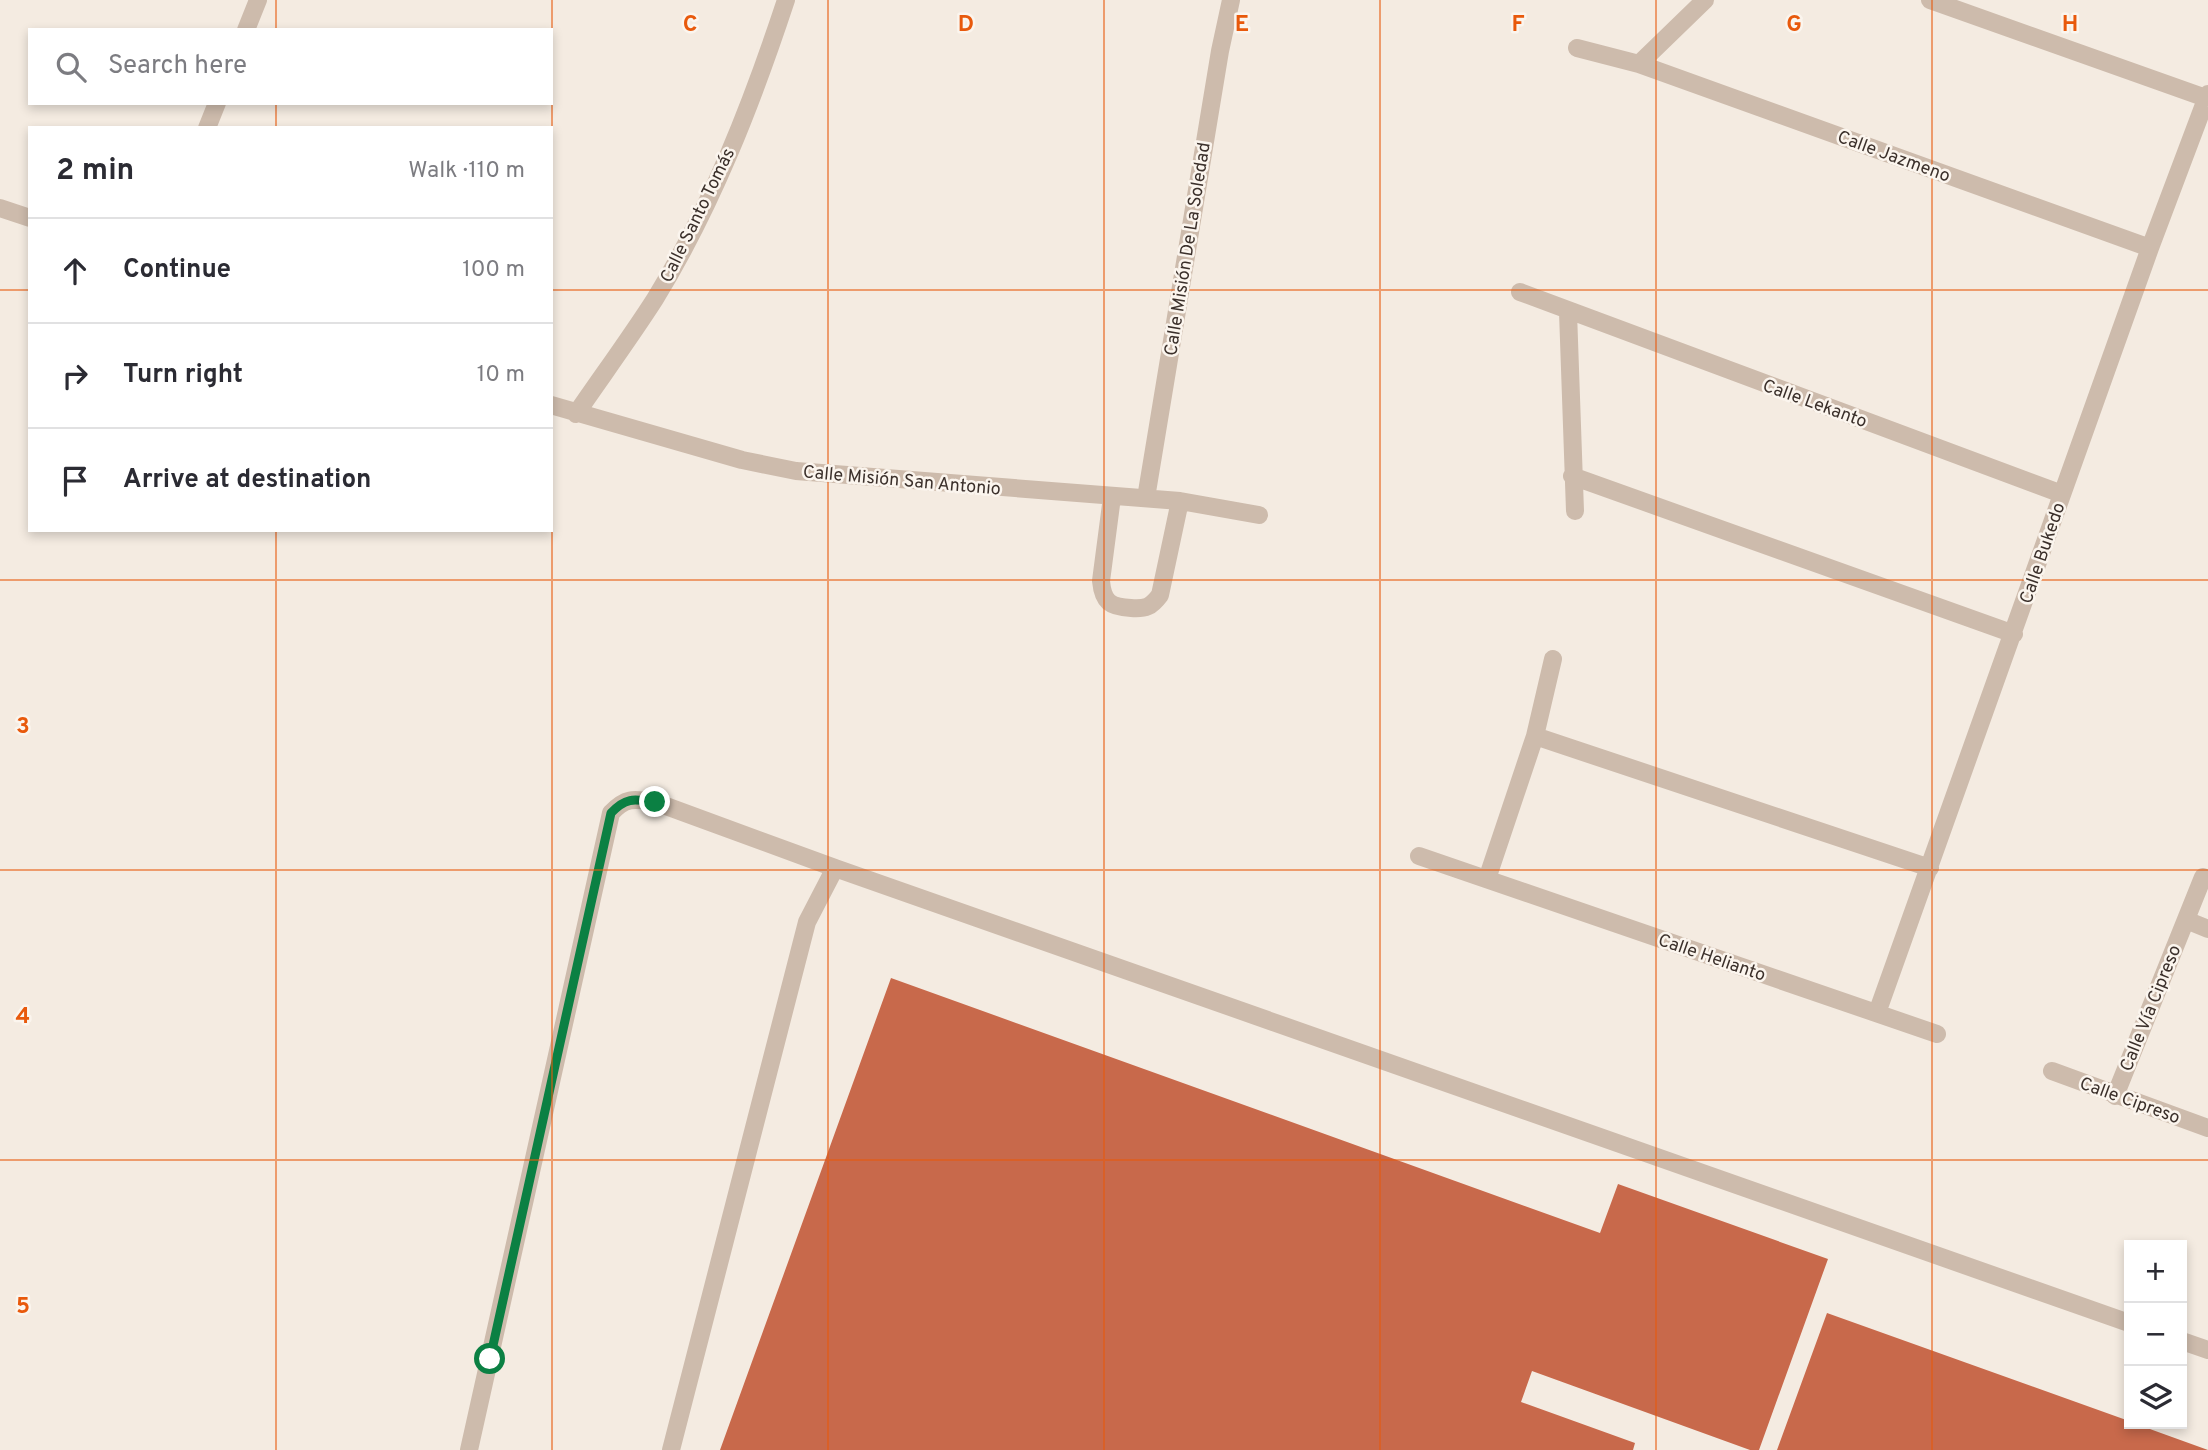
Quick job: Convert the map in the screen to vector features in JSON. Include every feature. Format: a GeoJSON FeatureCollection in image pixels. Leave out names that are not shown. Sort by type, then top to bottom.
{"type":"FeatureCollection","features":[{"type":"Feature","properties":{"kind":"street"},"geometry":{"type":"LineString","coordinates":[[247,28],[258,0]]}},
{"type":"Feature","properties":{"kind":"street","name":"Calle Santo Tomás"},"geometry":{"type":"LineString","coordinates":[[576,414],[654,300],[689,239],[724,166],[760,78],[786,0]]}},
{"type":"Feature","properties":{"kind":"street","name":"Calle Misión De La Soledad"},"geometry":{"type":"LineString","coordinates":[[1146,498],[1220,51],[1231,0]]}},
{"type":"Feature","properties":{"kind":"street"},"geometry":{"type":"LineString","coordinates":[[1639,64],[1705,0]]}},
{"type":"Feature","properties":{"kind":"street"},"geometry":{"type":"LineString","coordinates":[[1930,0],[2207,96]]}},
{"type":"Feature","properties":{"kind":"street","name":"Calle Jazmeno"},"geometry":{"type":"LineString","coordinates":[[1577,48],[1639,64],[2150,248]]}},
{"type":"Feature","properties":{"kind":"street","name":"Calle Bukedo"},"geometry":{"type":"LineString","coordinates":[[1877,1013],[2150,248],[2207,96]]}},
{"type":"Feature","properties":{"kind":"street"},"geometry":{"type":"LineString","coordinates":[[208,126],[216,105]]}},
{"type":"Feature","properties":{"kind":"street"},"geometry":{"type":"LineString","coordinates":[[0,208],[28,217]]}},
{"type":"Feature","properties":{"kind":"street","name":"Calle Lekanto"},"geometry":{"type":"LineString","coordinates":[[1520,292],[2063,494]]}},
{"type":"Feature","properties":{"kind":"street"},"geometry":{"type":"LineString","coordinates":[[1568,312],[1575,510]]}},
{"type":"Feature","properties":{"kind":"street","name":"Calle Misión San Antonio"},"geometry":{"type":"LineString","coordinates":[[553,406],[742,460],[796,471],[1146,498],[1259,515]]}},
{"type":"Feature","properties":{"kind":"street"},"geometry":{"type":"LineString","coordinates":[[1572,476],[2014,634]]}},
{"type":"Feature","properties":{"kind":"street"},"geometry":{"type":"LineString","coordinates":[[1112,497],[1101,581],[1102,591],[1108,602],[1115,607],[1146,609],[1160,594],[1180,502]]}},
{"type":"Feature","properties":{"kind":"street"},"geometry":{"type":"LineString","coordinates":[[1487,879],[1535,736],[1553,659]]}},
{"type":"Feature","properties":{"kind":"street"},"geometry":{"type":"LineString","coordinates":[[1535,736],[1930,868]]}},
{"type":"Feature","properties":{"kind":"street"},"geometry":{"type":"LineString","coordinates":[[469,1450],[611,813],[621,803],[635,799],[655,802],[835,868],[2124,1321]]}},
{"type":"Feature","properties":{"kind":"street","name":"Calle Helianto"},"geometry":{"type":"LineString","coordinates":[[1419,856],[1937,1034]]}},
{"type":"Feature","properties":{"kind":"street"},"geometry":{"type":"LineString","coordinates":[[671,1450],[807,922],[835,868]]}},
{"type":"Feature","properties":{"kind":"street","name":"Calle Vía Cipreso"},"geometry":{"type":"LineString","coordinates":[[2115,1096],[2203,877]]}},
{"type":"Feature","properties":{"kind":"street"},"geometry":{"type":"LineString","coordinates":[[2186,920],[2208,929]]}},
{"type":"Feature","properties":{"kind":"street","name":"Calle Cipreso"},"geometry":{"type":"LineString","coordinates":[[2052,1072],[2208,1128]]}},
{"type":"Feature","properties":{"kind":"street"},"geometry":{"type":"LineString","coordinates":[[2187,1343],[2208,1350]]}},
{"type":"Feature","properties":{"kind":"building"},"geometry":{"type":"Polygon","coordinates":[[[891,978],[1600,1233],[1618,1184],[1828,1259],[1759,1450],[1750,1450],[1532,1371],[1521,1402],[1635,1443],[1633,1450],[720,1450],[891,978]]]}},
{"type":"Feature","properties":{"kind":"building"},"geometry":{"type":"Polygon","coordinates":[[[1827,1313],[2124,1419],[2124,1429],[2150,1429],[2208,1450],[1777,1450],[1827,1313]]]}},
{"type":"Feature","properties":{"kind":"route"},"geometry":{"type":"LineString","coordinates":[[490,1359],[611,813],[621,803],[635,799],[655,802]]}}]}
